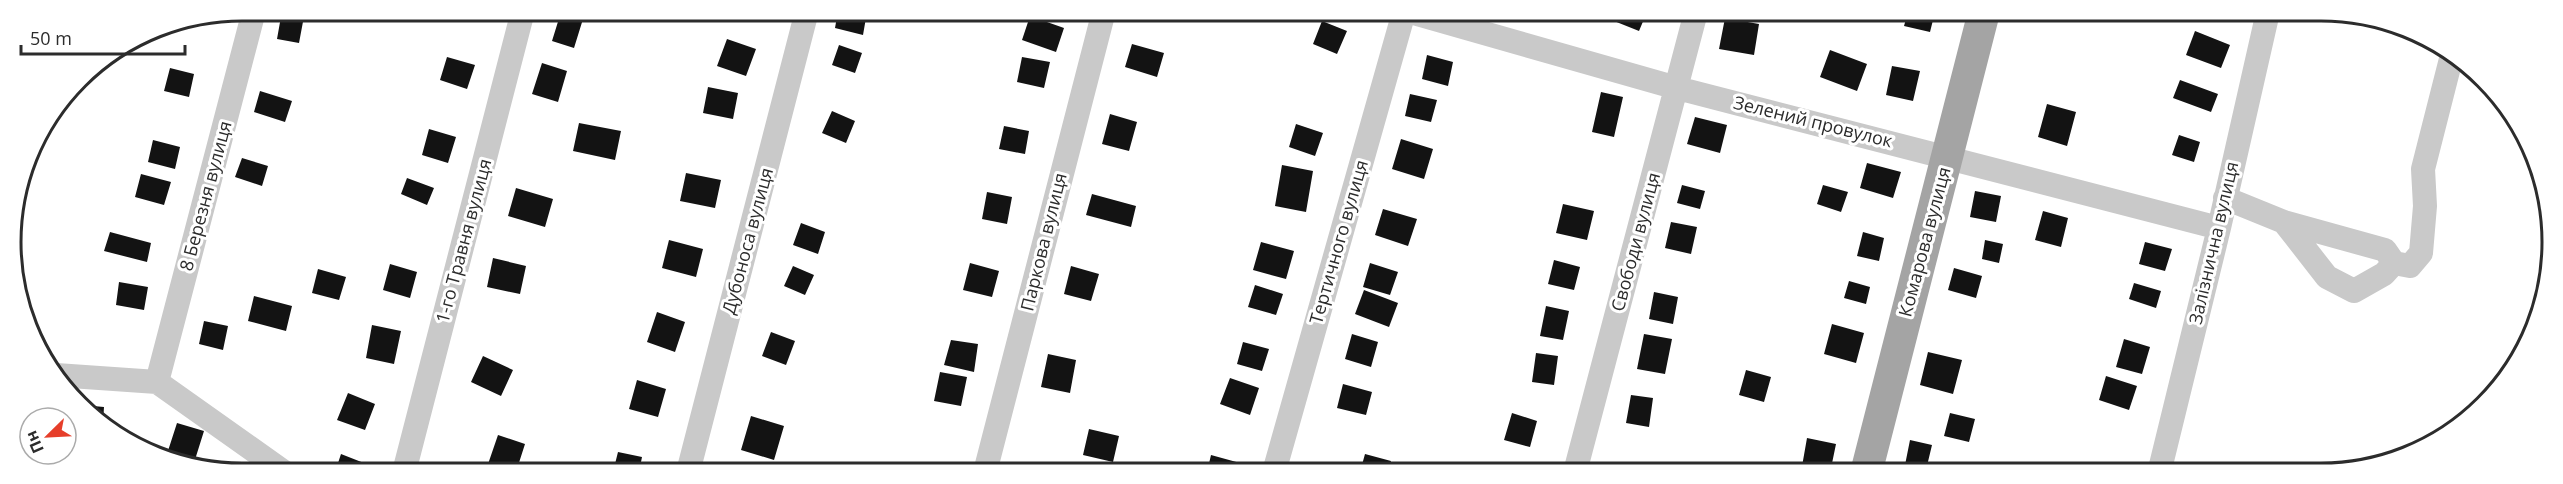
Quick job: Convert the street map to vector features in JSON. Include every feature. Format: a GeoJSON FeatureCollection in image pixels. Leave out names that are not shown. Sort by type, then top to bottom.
{"type":"FeatureCollection","features":[{"type":"Feature","properties":{"kind":"main road","name":"Комарова вулиця"},"geometry":{"type":"LineString","coordinates":[[1869,463],[1982,21]]}},
{"type":"Feature","properties":{"kind":"street","name":"8 Березня вулиця"},"geometry":{"type":"LineString","coordinates":[[157,381],[251,21]]}},
{"type":"Feature","properties":{"kind":"street","name":"1-го Травня вулиця"},"geometry":{"type":"LineString","coordinates":[[406,463],[520,21]]}},
{"type":"Feature","properties":{"kind":"street","name":"Дубоноса вулиця"},"geometry":{"type":"LineString","coordinates":[[690,463],[804,21]]}},
{"type":"Feature","properties":{"kind":"street","name":"Паркова вулиця"},"geometry":{"type":"LineString","coordinates":[[987,463],[1101,21]]}},
{"type":"Feature","properties":{"kind":"street","name":"Тертичного вулиця"},"geometry":{"type":"LineString","coordinates":[[1277,463],[1401,21]]}},
{"type":"Feature","properties":{"kind":"street","name":"Зелений провулок"},"geometry":{"type":"LineString","coordinates":[[1442,21],[1677,88],[2219,228]]}},
{"type":"Feature","properties":{"kind":"street","name":"Свободи вулиця"},"geometry":{"type":"LineString","coordinates":[[1577,463],[1694,21]]}},
{"type":"Feature","properties":{"kind":"street","name":"Залізнична вулиця"},"geometry":{"type":"LineString","coordinates":[[2161,463],[2219,228],[2266,21]]}},
{"type":"Feature","properties":{"kind":"street"},"geometry":{"type":"LineString","coordinates":[[2225,198],[2284,222],[2385,250],[2394,263],[2410,266],[2421,253],[2425,206],[2423,169],[2450,63]]}},
{"type":"Feature","properties":{"kind":"street"},"geometry":{"type":"LineString","coordinates":[[2284,222],[2327,277],[2354,291],[2384,274],[2394,263]]}},
{"type":"Feature","properties":{"kind":"street"},"geometry":{"type":"LineString","coordinates":[[66,376],[157,381],[271,463]]}},
{"type":"Feature","properties":{"kind":"building"},"geometry":{"type":"Polygon","coordinates":[[[280,21],[303,21],[299,43],[277,39],[280,21]]]}},
{"type":"Feature","properties":{"kind":"building"},"geometry":{"type":"Polygon","coordinates":[[[558,21],[582,21],[574,48],[552,41],[558,21]]]}},
{"type":"Feature","properties":{"kind":"building"},"geometry":{"type":"Polygon","coordinates":[[[836,21],[865,21],[863,35],[835,28],[836,21]]]}},
{"type":"Feature","properties":{"kind":"building"},"geometry":{"type":"Polygon","coordinates":[[[1028,21],[1044,21],[1064,28],[1056,52],[1022,40],[1028,21]]]}},
{"type":"Feature","properties":{"kind":"building"},"geometry":{"type":"Polygon","coordinates":[[[1322,21],[1347,31],[1337,54],[1313,44],[1322,21]]]}},
{"type":"Feature","properties":{"kind":"building"},"geometry":{"type":"Polygon","coordinates":[[[1614,21],[1643,21],[1639,31],[1614,21]]]}},
{"type":"Feature","properties":{"kind":"building"},"geometry":{"type":"Polygon","coordinates":[[[1724,21],[1759,24],[1754,55],[1719,49],[1724,21]]]}},
{"type":"Feature","properties":{"kind":"building"},"geometry":{"type":"Polygon","coordinates":[[[1905,21],[1933,21],[1930,32],[1904,26],[1905,21]]]}},
{"type":"Feature","properties":{"kind":"building"},"geometry":{"type":"Polygon","coordinates":[[[2195,31],[2230,45],[2221,68],[2186,55],[2195,31]]]}},
{"type":"Feature","properties":{"kind":"building"},"geometry":{"type":"Polygon","coordinates":[[[727,39],[756,49],[746,76],[717,66],[727,39]]]}},
{"type":"Feature","properties":{"kind":"building"},"geometry":{"type":"Polygon","coordinates":[[[1132,44],[1164,53],[1157,77],[1125,67],[1132,44]]]}},
{"type":"Feature","properties":{"kind":"building"},"geometry":{"type":"Polygon","coordinates":[[[839,45],[862,53],[855,73],[832,65],[839,45]]]}},
{"type":"Feature","properties":{"kind":"building"},"geometry":{"type":"Polygon","coordinates":[[[1830,50],[1867,64],[1857,91],[1820,77],[1830,50]]]}},
{"type":"Feature","properties":{"kind":"building"},"geometry":{"type":"Polygon","coordinates":[[[1427,55],[1453,62],[1448,86],[1422,79],[1427,55]]]}},
{"type":"Feature","properties":{"kind":"building"},"geometry":{"type":"Polygon","coordinates":[[[447,57],[475,65],[467,89],[440,80],[447,57]]]}},
{"type":"Feature","properties":{"kind":"building"},"geometry":{"type":"Polygon","coordinates":[[[1022,57],[1050,62],[1044,88],[1017,82],[1022,57]]]}},
{"type":"Feature","properties":{"kind":"building"},"geometry":{"type":"Polygon","coordinates":[[[542,63],[567,71],[558,102],[532,94],[542,63]]]}},
{"type":"Feature","properties":{"kind":"building"},"geometry":{"type":"Polygon","coordinates":[[[1892,66],[1920,71],[1913,101],[1886,95],[1892,66]]]}},
{"type":"Feature","properties":{"kind":"building"},"geometry":{"type":"Polygon","coordinates":[[[170,68],[194,74],[189,97],[164,91],[170,68]]]}},
{"type":"Feature","properties":{"kind":"building"},"geometry":{"type":"Polygon","coordinates":[[[2180,80],[2218,94],[2211,112],[2173,98],[2180,80]]]}},
{"type":"Feature","properties":{"kind":"building"},"geometry":{"type":"Polygon","coordinates":[[[708,87],[738,93],[733,119],[703,113],[708,87]]]}},
{"type":"Feature","properties":{"kind":"building"},"geometry":{"type":"Polygon","coordinates":[[[260,91],[292,101],[285,122],[254,112],[260,91]]]}},
{"type":"Feature","properties":{"kind":"building"},"geometry":{"type":"Polygon","coordinates":[[[1601,92],[1623,97],[1614,137],[1592,132],[1601,92]]]}},
{"type":"Feature","properties":{"kind":"building"},"geometry":{"type":"Polygon","coordinates":[[[1410,94],[1437,100],[1431,122],[1405,116],[1410,94]]]}},
{"type":"Feature","properties":{"kind":"building"},"geometry":{"type":"Polygon","coordinates":[[[2047,104],[2076,112],[2067,146],[2038,137],[2047,104]]]}},
{"type":"Feature","properties":{"kind":"building"},"geometry":{"type":"Polygon","coordinates":[[[832,111],[855,121],[846,143],[822,133],[832,111]]]}},
{"type":"Feature","properties":{"kind":"building"},"geometry":{"type":"Polygon","coordinates":[[[1110,114],[1137,122],[1129,151],[1102,144],[1110,114]]]}},
{"type":"Feature","properties":{"kind":"building"},"geometry":{"type":"Polygon","coordinates":[[[1695,117],[1727,125],[1720,153],[1687,144],[1695,117]]]}},
{"type":"Feature","properties":{"kind":"building"},"geometry":{"type":"Polygon","coordinates":[[[579,123],[621,131],[615,160],[573,151],[579,123]]]}},
{"type":"Feature","properties":{"kind":"building"},"geometry":{"type":"Polygon","coordinates":[[[1296,124],[1323,133],[1315,156],[1289,147],[1296,124]]]}},
{"type":"Feature","properties":{"kind":"building"},"geometry":{"type":"Polygon","coordinates":[[[1004,126],[1029,131],[1025,154],[999,149],[1004,126]]]}},
{"type":"Feature","properties":{"kind":"building"},"geometry":{"type":"Polygon","coordinates":[[[429,129],[456,137],[448,163],[422,155],[429,129]]]}},
{"type":"Feature","properties":{"kind":"building"},"geometry":{"type":"Polygon","coordinates":[[[2179,135],[2200,142],[2194,162],[2172,155],[2179,135]]]}},
{"type":"Feature","properties":{"kind":"building"},"geometry":{"type":"Polygon","coordinates":[[[1401,139],[1433,149],[1424,179],[1392,169],[1401,139]]]}},
{"type":"Feature","properties":{"kind":"building"},"geometry":{"type":"Polygon","coordinates":[[[153,140],[180,147],[175,169],[148,162],[153,140]]]}},
{"type":"Feature","properties":{"kind":"building"},"geometry":{"type":"Polygon","coordinates":[[[242,158],[268,166],[262,186],[235,177],[242,158]]]}},
{"type":"Feature","properties":{"kind":"building"},"geometry":{"type":"Polygon","coordinates":[[[1867,163],[1901,172],[1893,198],[1860,188],[1867,163]]]}},
{"type":"Feature","properties":{"kind":"building"},"geometry":{"type":"Polygon","coordinates":[[[1282,165],[1313,171],[1306,212],[1275,206],[1282,165]]]}},
{"type":"Feature","properties":{"kind":"building"},"geometry":{"type":"Polygon","coordinates":[[[686,173],[721,180],[715,208],[680,201],[686,173]]]}},
{"type":"Feature","properties":{"kind":"building"},"geometry":{"type":"Polygon","coordinates":[[[141,174],[171,182],[164,205],[135,197],[141,174]]]}},
{"type":"Feature","properties":{"kind":"building"},"geometry":{"type":"Polygon","coordinates":[[[407,178],[434,188],[427,205],[401,194],[407,178]]]}},
{"type":"Feature","properties":{"kind":"building"},"geometry":{"type":"Polygon","coordinates":[[[1682,185],[1705,191],[1700,209],[1677,203],[1682,185]]]}},
{"type":"Feature","properties":{"kind":"building"},"geometry":{"type":"Polygon","coordinates":[[[1823,185],[1848,192],[1841,212],[1817,204],[1823,185]]]}},
{"type":"Feature","properties":{"kind":"building"},"geometry":{"type":"Polygon","coordinates":[[[516,188],[553,199],[545,227],[508,216],[516,188]]]}},
{"type":"Feature","properties":{"kind":"building"},"geometry":{"type":"Polygon","coordinates":[[[1975,191],[2001,196],[1996,222],[1970,217],[1975,191]]]}},
{"type":"Feature","properties":{"kind":"building"},"geometry":{"type":"Polygon","coordinates":[[[987,192],[1012,197],[1007,224],[982,219],[987,192]]]}},
{"type":"Feature","properties":{"kind":"building"},"geometry":{"type":"Polygon","coordinates":[[[1092,194],[1136,206],[1131,227],[1086,215],[1092,194]]]}},
{"type":"Feature","properties":{"kind":"building"},"geometry":{"type":"Polygon","coordinates":[[[1563,204],[1594,211],[1587,240],[1556,233],[1563,204]]]}},
{"type":"Feature","properties":{"kind":"building"},"geometry":{"type":"Polygon","coordinates":[[[1383,209],[1417,219],[1408,246],[1375,235],[1383,209]]]}},
{"type":"Feature","properties":{"kind":"building"},"geometry":{"type":"Polygon","coordinates":[[[2043,211],[2068,218],[2061,247],[2035,240],[2043,211]]]}},
{"type":"Feature","properties":{"kind":"building"},"geometry":{"type":"Polygon","coordinates":[[[1671,222],[1697,227],[1691,254],[1665,248],[1671,222]]]}},
{"type":"Feature","properties":{"kind":"building"},"geometry":{"type":"Polygon","coordinates":[[[801,223],[825,232],[818,254],[793,245],[801,223]]]}},
{"type":"Feature","properties":{"kind":"building"},"geometry":{"type":"Polygon","coordinates":[[[110,232],[151,243],[147,262],[104,251],[110,232]]]}},
{"type":"Feature","properties":{"kind":"building"},"geometry":{"type":"Polygon","coordinates":[[[1863,232],[1884,238],[1879,261],[1857,256],[1863,232]]]}},
{"type":"Feature","properties":{"kind":"building"},"geometry":{"type":"Polygon","coordinates":[[[669,240],[703,249],[696,277],[662,268],[669,240]]]}},
{"type":"Feature","properties":{"kind":"building"},"geometry":{"type":"Polygon","coordinates":[[[1985,240],[2003,244],[1999,263],[1982,259],[1985,240]]]}},
{"type":"Feature","properties":{"kind":"building"},"geometry":{"type":"Polygon","coordinates":[[[1261,242],[1294,251],[1286,279],[1253,270],[1261,242]]]}},
{"type":"Feature","properties":{"kind":"building"},"geometry":{"type":"Polygon","coordinates":[[[2145,242],[2172,249],[2165,271],[2139,264],[2145,242]]]}},
{"type":"Feature","properties":{"kind":"building"},"geometry":{"type":"Polygon","coordinates":[[[493,258],[526,266],[520,294],[487,287],[493,258]]]}},
{"type":"Feature","properties":{"kind":"building"},"geometry":{"type":"Polygon","coordinates":[[[1554,260],[1580,267],[1574,290],[1548,284],[1554,260]]]}},
{"type":"Feature","properties":{"kind":"building"},"geometry":{"type":"Polygon","coordinates":[[[970,263],[999,271],[992,297],[963,290],[970,263]]]}},
{"type":"Feature","properties":{"kind":"building"},"geometry":{"type":"Polygon","coordinates":[[[1370,263],[1398,272],[1390,295],[1363,287],[1370,263]]]}},
{"type":"Feature","properties":{"kind":"building"},"geometry":{"type":"Polygon","coordinates":[[[390,264],[417,272],[410,298],[383,290],[390,264]]]}},
{"type":"Feature","properties":{"kind":"building"},"geometry":{"type":"Polygon","coordinates":[[[793,266],[814,275],[805,295],[784,286],[793,266]]]}},
{"type":"Feature","properties":{"kind":"building"},"geometry":{"type":"Polygon","coordinates":[[[1071,266],[1099,274],[1091,301],[1064,294],[1071,266]]]}},
{"type":"Feature","properties":{"kind":"building"},"geometry":{"type":"Polygon","coordinates":[[[1954,268],[1982,276],[1976,298],[1948,290],[1954,268]]]}},
{"type":"Feature","properties":{"kind":"building"},"geometry":{"type":"Polygon","coordinates":[[[318,269],[346,277],[339,300],[312,293],[318,269]]]}},
{"type":"Feature","properties":{"kind":"building"},"geometry":{"type":"Polygon","coordinates":[[[1849,281],[1870,287],[1866,304],[1844,298],[1849,281]]]}},
{"type":"Feature","properties":{"kind":"building"},"geometry":{"type":"Polygon","coordinates":[[[119,282],[148,287],[144,310],[116,305],[119,282]]]}},
{"type":"Feature","properties":{"kind":"building"},"geometry":{"type":"Polygon","coordinates":[[[2134,283],[2161,291],[2156,308],[2129,299],[2134,283]]]}},
{"type":"Feature","properties":{"kind":"building"},"geometry":{"type":"Polygon","coordinates":[[[1255,285],[1283,294],[1276,315],[1248,307],[1255,285]]]}},
{"type":"Feature","properties":{"kind":"building"},"geometry":{"type":"Polygon","coordinates":[[[1364,290],[1398,303],[1389,327],[1355,314],[1364,290]]]}},
{"type":"Feature","properties":{"kind":"building"},"geometry":{"type":"Polygon","coordinates":[[[1654,292],[1678,297],[1673,324],[1649,319],[1654,292]]]}},
{"type":"Feature","properties":{"kind":"building"},"geometry":{"type":"Polygon","coordinates":[[[254,296],[292,306],[286,331],[248,321],[254,296]]]}},
{"type":"Feature","properties":{"kind":"building"},"geometry":{"type":"Polygon","coordinates":[[[1546,306],[1569,311],[1563,340],[1540,336],[1546,306]]]}},
{"type":"Feature","properties":{"kind":"building"},"geometry":{"type":"Polygon","coordinates":[[[657,312],[685,322],[675,352],[647,342],[657,312]]]}},
{"type":"Feature","properties":{"kind":"building"},"geometry":{"type":"Polygon","coordinates":[[[204,321],[228,326],[223,350],[199,344],[204,321]]]}},
{"type":"Feature","properties":{"kind":"building"},"geometry":{"type":"Polygon","coordinates":[[[1832,324],[1864,333],[1856,363],[1824,354],[1832,324]]]}},
{"type":"Feature","properties":{"kind":"building"},"geometry":{"type":"Polygon","coordinates":[[[372,325],[401,331],[394,364],[366,358],[372,325]]]}},
{"type":"Feature","properties":{"kind":"building"},"geometry":{"type":"Polygon","coordinates":[[[771,332],[795,341],[786,365],[762,356],[771,332]]]}},
{"type":"Feature","properties":{"kind":"building"},"geometry":{"type":"Polygon","coordinates":[[[1352,334],[1378,342],[1371,367],[1345,359],[1352,334]]]}},
{"type":"Feature","properties":{"kind":"building"},"geometry":{"type":"Polygon","coordinates":[[[1644,334],[1672,339],[1665,374],[1637,369],[1644,334]]]}},
{"type":"Feature","properties":{"kind":"building"},"geometry":{"type":"Polygon","coordinates":[[[2124,339],[2150,347],[2142,374],[2116,367],[2124,339]]]}},
{"type":"Feature","properties":{"kind":"building"},"geometry":{"type":"Polygon","coordinates":[[[951,340],[978,344],[974,372],[944,365],[951,340]]]}},
{"type":"Feature","properties":{"kind":"building"},"geometry":{"type":"Polygon","coordinates":[[[1243,342],[1269,349],[1262,371],[1237,364],[1243,342]]]}},
{"type":"Feature","properties":{"kind":"building"},"geometry":{"type":"Polygon","coordinates":[[[1928,352],[1962,360],[1953,394],[1920,385],[1928,352]]]}},
{"type":"Feature","properties":{"kind":"building"},"geometry":{"type":"Polygon","coordinates":[[[1536,353],[1558,356],[1554,385],[1532,382],[1536,353]]]}},
{"type":"Feature","properties":{"kind":"building"},"geometry":{"type":"Polygon","coordinates":[[[1048,354],[1076,360],[1070,393],[1041,387],[1048,354]]]}},
{"type":"Feature","properties":{"kind":"building"},"geometry":{"type":"Polygon","coordinates":[[[483,356],[513,370],[501,396],[471,382],[483,356]]]}},
{"type":"Feature","properties":{"kind":"building"},"geometry":{"type":"Polygon","coordinates":[[[1746,370],[1771,377],[1764,402],[1739,395],[1746,370]]]}},
{"type":"Feature","properties":{"kind":"building"},"geometry":{"type":"Polygon","coordinates":[[[940,372],[967,377],[961,406],[934,401],[940,372]]]}},
{"type":"Feature","properties":{"kind":"building"},"geometry":{"type":"Polygon","coordinates":[[[2106,376],[2137,386],[2129,410],[2099,400],[2106,376]]]}},
{"type":"Feature","properties":{"kind":"building"},"geometry":{"type":"Polygon","coordinates":[[[1230,378],[1259,388],[1250,415],[1220,404],[1230,378]]]}},
{"type":"Feature","properties":{"kind":"building"},"geometry":{"type":"Polygon","coordinates":[[[637,380],[666,389],[658,417],[629,409],[637,380]]]}},
{"type":"Feature","properties":{"kind":"building"},"geometry":{"type":"Polygon","coordinates":[[[1343,384],[1372,392],[1366,415],[1337,408],[1343,384]]]}},
{"type":"Feature","properties":{"kind":"building"},"geometry":{"type":"Polygon","coordinates":[[[348,393],[375,404],[365,430],[337,420],[348,393]]]}},
{"type":"Feature","properties":{"kind":"building"},"geometry":{"type":"Polygon","coordinates":[[[1631,395],[1653,398],[1649,427],[1626,423],[1631,395]]]}},
{"type":"Feature","properties":{"kind":"building"},"geometry":{"type":"Polygon","coordinates":[[[94,406],[104,407],[104,414],[94,406]]]}},
{"type":"Feature","properties":{"kind":"building"},"geometry":{"type":"Polygon","coordinates":[[[1512,413],[1537,421],[1530,447],[1504,440],[1512,413]]]}},
{"type":"Feature","properties":{"kind":"building"},"geometry":{"type":"Polygon","coordinates":[[[1950,413],[1975,419],[1969,442],[1944,436],[1950,413]]]}},
{"type":"Feature","properties":{"kind":"building"},"geometry":{"type":"Polygon","coordinates":[[[751,416],[784,426],[774,460],[741,450],[751,416]]]}},
{"type":"Feature","properties":{"kind":"building"},"geometry":{"type":"Polygon","coordinates":[[[177,423],[204,431],[196,458],[168,450],[177,423]]]}},
{"type":"Feature","properties":{"kind":"building"},"geometry":{"type":"Polygon","coordinates":[[[1089,429],[1119,436],[1113,462],[1083,455],[1089,429]]]}},
{"type":"Feature","properties":{"kind":"building"},"geometry":{"type":"Polygon","coordinates":[[[498,435],[525,444],[519,463],[488,463],[498,435]]]}},
{"type":"Feature","properties":{"kind":"building"},"geometry":{"type":"Polygon","coordinates":[[[1807,438],[1836,444],[1832,463],[1803,463],[1807,438]]]}},
{"type":"Feature","properties":{"kind":"building"},"geometry":{"type":"Polygon","coordinates":[[[1910,440],[1932,445],[1928,463],[1905,463],[1910,440]]]}},
{"type":"Feature","properties":{"kind":"building"},"geometry":{"type":"Polygon","coordinates":[[[618,452],[642,457],[641,463],[615,463],[618,452]]]}},
{"type":"Feature","properties":{"kind":"building"},"geometry":{"type":"Polygon","coordinates":[[[341,454],[364,463],[338,463],[341,454]]]}},
{"type":"Feature","properties":{"kind":"building"},"geometry":{"type":"Polygon","coordinates":[[[1365,454],[1391,461],[1390,463],[1362,463],[1365,454]]]}},
{"type":"Feature","properties":{"kind":"building"},"geometry":{"type":"Polygon","coordinates":[[[1211,455],[1240,463],[1209,463],[1211,455]]]}}]}
